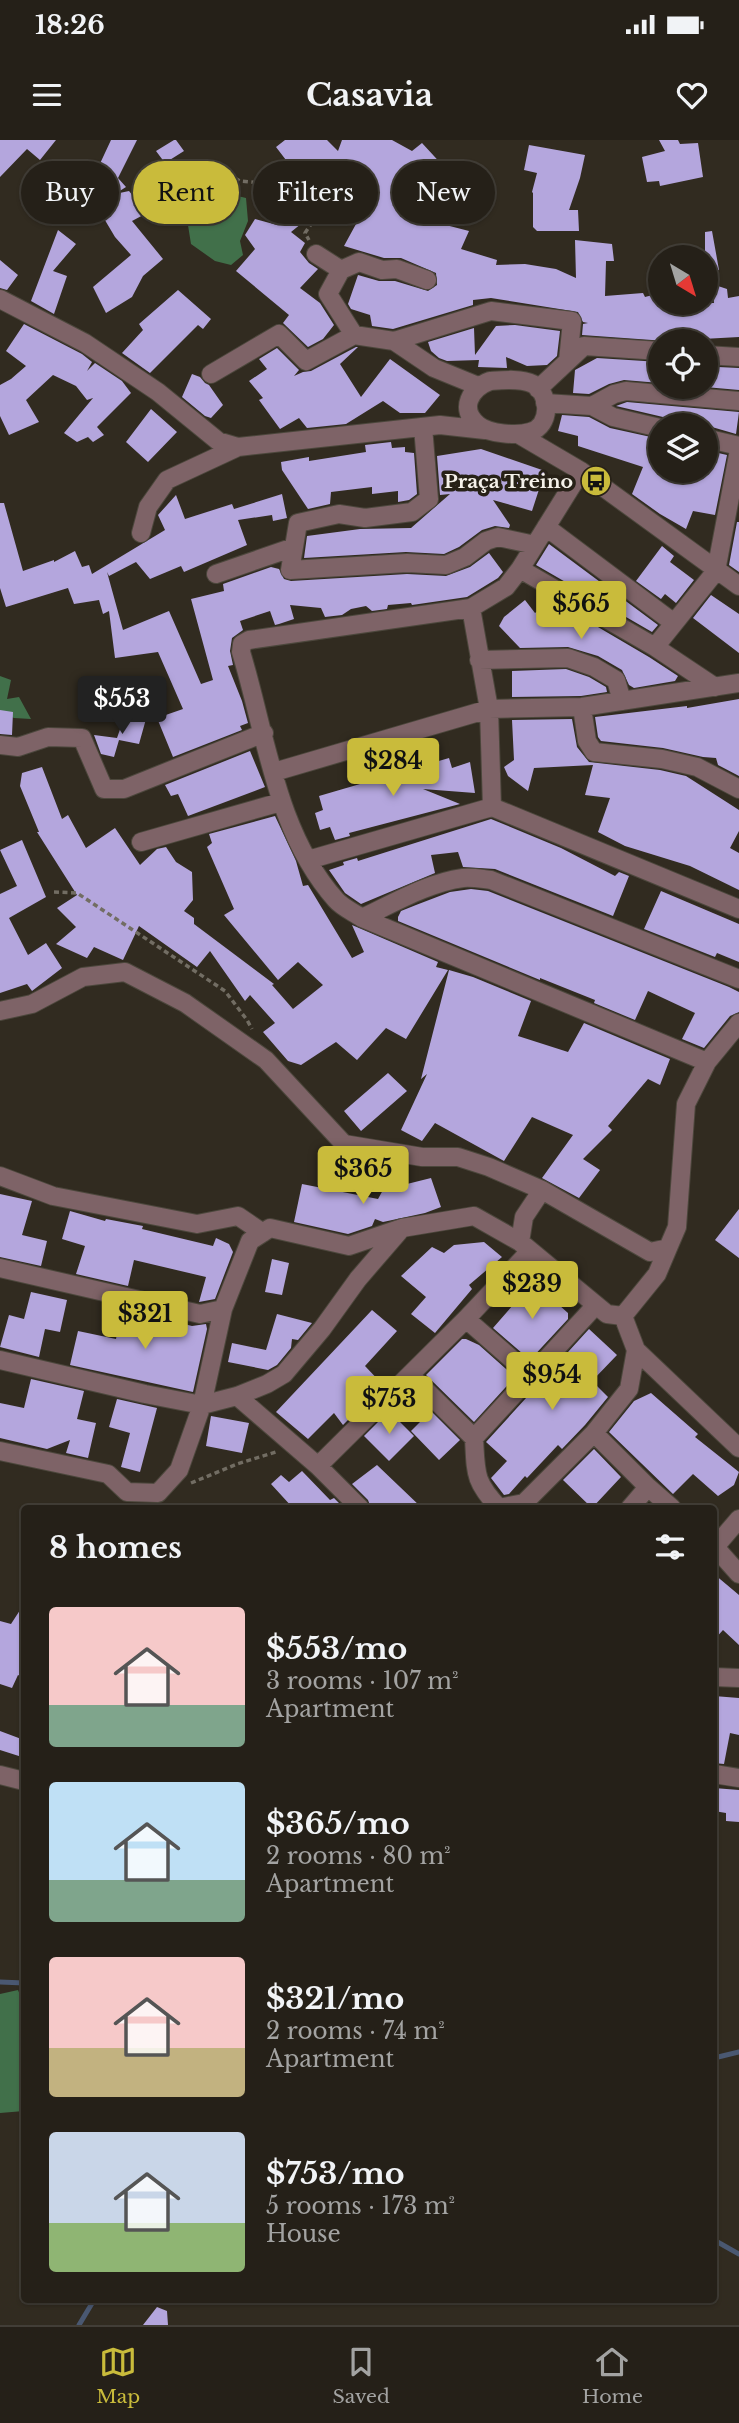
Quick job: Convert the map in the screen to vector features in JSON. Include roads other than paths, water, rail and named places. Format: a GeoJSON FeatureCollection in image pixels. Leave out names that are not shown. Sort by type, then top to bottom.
{"type":"FeatureCollection","features":[{"type":"Feature","properties":{"kind":"street"},"geometry":{"type":"LineString","coordinates":[[316,254],[341,270]]}},
{"type":"Feature","properties":{"kind":"street"},"geometry":{"type":"LineString","coordinates":[[354,335],[328,294],[341,270],[359,262],[427,280]]}},
{"type":"Feature","properties":{"kind":"street"},"geometry":{"type":"LineString","coordinates":[[3,301],[85,343],[158,392],[218,441],[238,447]]}},
{"type":"Feature","properties":{"kind":"street"},"geometry":{"type":"LineString","coordinates":[[394,341],[491,311],[572,321],[568,361]]}},
{"type":"Feature","properties":{"kind":"street"},"geometry":{"type":"LineString","coordinates":[[211,374],[279,334],[306,361],[354,335],[394,341],[473,392]]}},
{"type":"Feature","properties":{"kind":"street"},"geometry":{"type":"LineString","coordinates":[[542,396],[568,361],[584,346],[648,350]]}},
{"type":"Feature","properties":{"kind":"street"},"geometry":{"type":"LineString","coordinates":[[718,356],[739,357]]}},
{"type":"Feature","properties":{"kind":"street"},"geometry":{"type":"LineString","coordinates":[[141,533],[148,507],[167,480],[238,447],[431,426],[518,434],[533,432],[544,422],[547,413],[542,396],[535,385],[525,381],[490,381],[431,426],[429,499],[412,512],[365,518],[339,514],[298,523],[290,570],[407,563],[446,565],[465,557],[486,541],[498,537],[535,545]]}},
{"type":"Feature","properties":{"kind":"street"},"geometry":{"type":"LineString","coordinates":[[592,406],[626,391],[739,401]]}},
{"type":"Feature","properties":{"kind":"street"},"geometry":{"type":"LineString","coordinates":[[473,392],[467,410],[476,424],[485,430]]}},
{"type":"Feature","properties":{"kind":"street"},"geometry":{"type":"LineString","coordinates":[[542,396],[592,406],[613,417],[648,425]]}},
{"type":"Feature","properties":{"kind":"street"},"geometry":{"type":"LineString","coordinates":[[544,422],[555,455]]}},
{"type":"Feature","properties":{"kind":"street"},"geometry":{"type":"LineString","coordinates":[[518,434],[581,471],[739,586]]}},
{"type":"Feature","properties":{"kind":"street"},"geometry":{"type":"LineString","coordinates":[[655,647],[716,571],[739,448],[718,442]]}},
{"type":"Feature","properties":{"kind":"street"},"geometry":{"type":"LineString","coordinates":[[581,471],[506,587],[471,608],[249,640],[242,644],[241,652],[281,802],[308,860],[337,901],[362,918],[707,1062]]}},
{"type":"Feature","properties":{"kind":"street"},"geometry":{"type":"LineString","coordinates":[[546,527],[674,623]]}},
{"type":"Feature","properties":{"kind":"street"},"geometry":{"type":"LineString","coordinates":[[216,574],[294,547]]}},
{"type":"Feature","properties":{"kind":"street"},"geometry":{"type":"LineString","coordinates":[[520,569],[655,647],[715,687]]}},
{"type":"Feature","properties":{"kind":"street"},"geometry":{"type":"LineString","coordinates":[[471,608],[489,709],[492,807]]}},
{"type":"Feature","properties":{"kind":"street"},"geometry":{"type":"LineString","coordinates":[[479,660],[568,658],[594,667],[616,680],[622,701]]}},
{"type":"Feature","properties":{"kind":"street"},"geometry":{"type":"LineString","coordinates":[[274,772],[489,709],[582,707],[739,684]]}},
{"type":"Feature","properties":{"kind":"street"},"geometry":{"type":"LineString","coordinates":[[582,707],[587,741],[594,752],[662,759],[697,767],[739,789]]}},
{"type":"Feature","properties":{"kind":"street"},"geometry":{"type":"LineString","coordinates":[[0,745],[18,747],[48,737],[82,738],[104,789],[124,789],[264,733]]}},
{"type":"Feature","properties":{"kind":"street"},"geometry":{"type":"LineString","coordinates":[[141,842],[281,802]]}},
{"type":"Feature","properties":{"kind":"street"},"geometry":{"type":"LineString","coordinates":[[308,860],[492,807],[739,909]]}},
{"type":"Feature","properties":{"kind":"street"},"geometry":{"type":"LineString","coordinates":[[362,918],[392,902],[439,884],[466,878],[491,880],[739,979]]}},
{"type":"Feature","properties":{"kind":"street"},"geometry":{"type":"LineString","coordinates":[[0,1011],[32,1004],[83,976],[125,972],[185,1003],[266,1060],[344,1144],[422,1157],[458,1157],[542,1189],[650,1252],[668,1248]]}},
{"type":"Feature","properties":{"kind":"street"},"geometry":{"type":"LineString","coordinates":[[623,1316],[657,1274],[677,1227],[686,1104],[707,1062],[739,1024]]}},
{"type":"Feature","properties":{"kind":"street"},"geometry":{"type":"LineString","coordinates":[[0,1176],[53,1196],[197,1224],[238,1216],[262,1233]]}},
{"type":"Feature","properties":{"kind":"street"},"geometry":{"type":"LineString","coordinates":[[525,1246],[520,1229],[524,1217],[542,1189]]}},
{"type":"Feature","properties":{"kind":"street"},"geometry":{"type":"LineString","coordinates":[[148,1505],[179,1470],[202,1405],[223,1309],[250,1241],[270,1228],[349,1246],[402,1228],[474,1216],[525,1246],[595,1306],[607,1314],[623,1316]]}},
{"type":"Feature","properties":{"kind":"street"},"geometry":{"type":"LineString","coordinates":[[0,1360],[202,1405],[237,1396],[284,1374],[314,1339],[358,1279],[402,1228]]}},
{"type":"Feature","properties":{"kind":"street"},"geometry":{"type":"LineString","coordinates":[[318,1466],[466,1319],[525,1246]]}},
{"type":"Feature","properties":{"kind":"street"},"geometry":{"type":"LineString","coordinates":[[0,1268],[200,1314],[223,1309]]}},
{"type":"Feature","properties":{"kind":"street"},"geometry":{"type":"LineString","coordinates":[[474,1438],[595,1306]]}},
{"type":"Feature","properties":{"kind":"street"},"geometry":{"type":"LineString","coordinates":[[623,1316],[636,1350],[739,1448]]}},
{"type":"Feature","properties":{"kind":"street"},"geometry":{"type":"LineString","coordinates":[[466,1319],[531,1376]]}},
{"type":"Feature","properties":{"kind":"street"},"geometry":{"type":"LineString","coordinates":[[514,1505],[524,1503],[594,1433],[629,1389],[636,1350]]}},
{"type":"Feature","properties":{"kind":"street"},"geometry":{"type":"LineString","coordinates":[[410,1375],[474,1438],[481,1489],[496,1505]]}},
{"type":"Feature","properties":{"kind":"street"},"geometry":{"type":"LineString","coordinates":[[237,1396],[318,1466],[357,1505]]}},
{"type":"Feature","properties":{"kind":"street"},"geometry":{"type":"LineString","coordinates":[[594,1433],[669,1505]]}},
{"type":"Feature","properties":{"kind":"street"},"geometry":{"type":"LineString","coordinates":[[0,1451],[108,1475],[127,1492],[159,1493]]}},
{"type":"Feature","properties":{"kind":"street"},"geometry":{"type":"LineString","coordinates":[[633,1505],[648,1487]]}},
{"type":"Feature","properties":{"kind":"street"},"geometry":{"type":"LineString","coordinates":[[717,1544],[739,1519]]}},
{"type":"Feature","properties":{"kind":"street"},"geometry":{"type":"LineString","coordinates":[[717,1550],[739,1574]]}},
{"type":"Feature","properties":{"kind":"street"},"geometry":{"type":"LineString","coordinates":[[717,1677],[739,1678]]}},
{"type":"Feature","properties":{"kind":"street"},"geometry":{"type":"LineString","coordinates":[[717,1774],[739,1778]]}},
{"type":"Feature","properties":{"kind":"street"},"geometry":{"type":"LineString","coordinates":[[0,1775],[21,1780]]}},
{"type":"Feature","properties":{"kind":"waterway"},"geometry":{"type":"LineString","coordinates":[[0,1982],[21,1983]]}},
{"type":"Feature","properties":{"kind":"waterway"},"geometry":{"type":"LineString","coordinates":[[717,2057],[739,2052]]}},
{"type":"Feature","properties":{"kind":"waterway"},"geometry":{"type":"LineString","coordinates":[[717,2242],[739,2254]]}},
{"type":"Feature","properties":{"kind":"waterway"},"geometry":{"type":"LineString","coordinates":[[79,2325],[92,2303]]}},
{"type":"Feature","properties":{"kind":"place","name":"Praça Treino"},"geometry":{"type":"Point","coordinates":[596,481]}}]}
